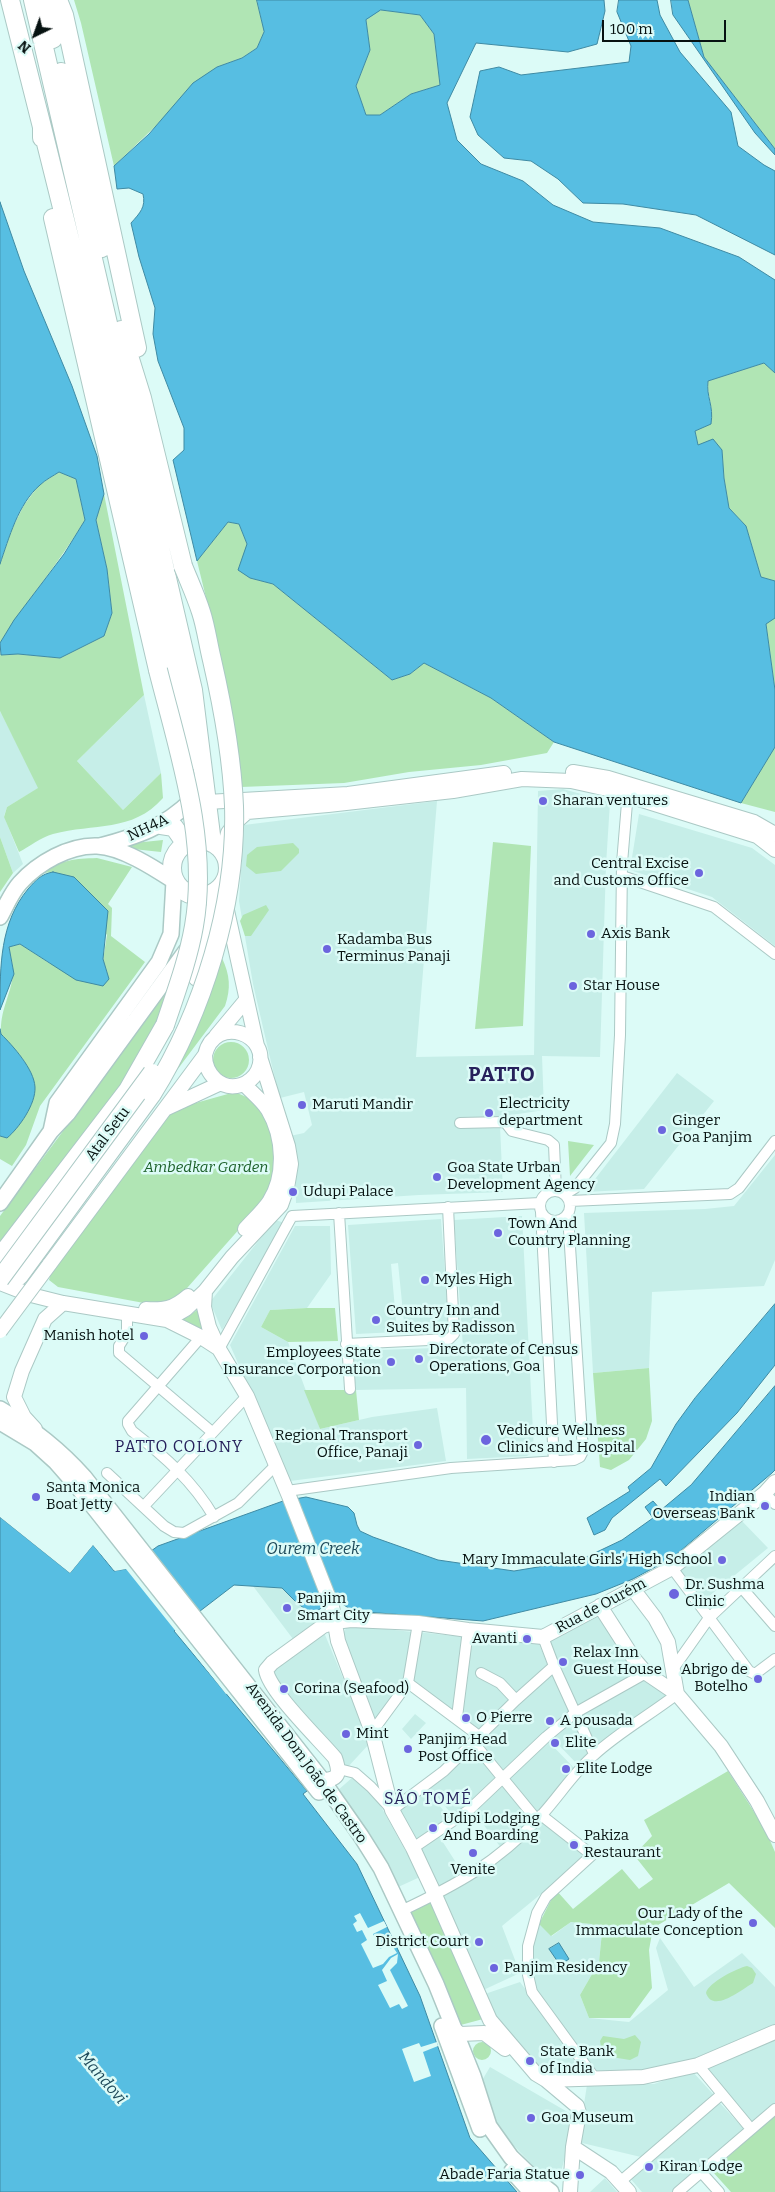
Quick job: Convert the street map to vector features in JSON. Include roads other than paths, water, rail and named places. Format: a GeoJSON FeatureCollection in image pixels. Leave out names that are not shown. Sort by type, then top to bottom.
{"type":"FeatureCollection","features":[{"type":"Feature","properties":{"kind":"highway"},"geometry":{"type":"LineString","coordinates":[[3,0],[20,37]]}},
{"type":"Feature","properties":{"kind":"highway"},"geometry":{"type":"LineString","coordinates":[[3,0],[44,183]]}},
{"type":"Feature","properties":{"kind":"highway"},"geometry":{"type":"LineString","coordinates":[[10,0],[102,362],[178,688],[199,801],[218,848],[228,866],[228,873],[219,889],[208,896],[192,896],[185,893],[174,881],[172,864],[179,849],[188,843],[201,840],[218,848]]}},
{"type":"Feature","properties":{"kind":"highway"},"geometry":{"type":"LineString","coordinates":[[47,2],[38,26],[193,690],[199,801],[188,843]]}},
{"type":"Feature","properties":{"kind":"highway"},"geometry":{"type":"LineString","coordinates":[[22,1283],[152,1094],[178,1048],[203,986],[225,903],[234,807],[226,729],[201,612],[183,566],[142,398],[124,345],[49,21],[47,2]]}},
{"type":"Feature","properties":{"kind":"highway"},"geometry":{"type":"LineString","coordinates":[[47,2],[64,15],[136,345],[142,398]]}},
{"type":"Feature","properties":{"kind":"highway"},"geometry":{"type":"LineString","coordinates":[[42,127],[44,183]]}},
{"type":"Feature","properties":{"kind":"highway","name":"Atal Setu"},"geometry":{"type":"LineString","coordinates":[[0,1257],[128,1090],[165,1025],[186,964],[194,924],[198,880],[196,834],[179,754],[139,593],[44,183]]}},
{"type":"Feature","properties":{"kind":"highway","name":"Atal Setu"},"geometry":{"type":"LineString","coordinates":[[0,1279],[153,1072],[176,1030],[198,977],[217,900],[222,865],[224,821],[220,753],[209,695],[190,615],[183,566]]}},
{"type":"Feature","properties":{"kind":"highway"},"geometry":{"type":"LineString","coordinates":[[161,825],[174,827],[188,843]]}},
{"type":"Feature","properties":{"kind":"main road"},"geometry":{"type":"LineString","coordinates":[[199,801],[348,794],[514,772],[577,772],[757,836],[775,850]]}},
{"type":"Feature","properties":{"kind":"main road"},"geometry":{"type":"LineString","coordinates":[[218,848],[237,821],[247,812],[338,804],[453,790],[522,779],[571,781],[628,790],[754,822],[775,834]]}},
{"type":"Feature","properties":{"kind":"main road","name":"NH4A"},"geometry":{"type":"LineString","coordinates":[[0,917],[20,883],[40,866],[65,851],[99,846],[126,839],[161,825],[199,801]]}},
{"type":"Feature","properties":{"kind":"main road"},"geometry":{"type":"LineString","coordinates":[[51,1131],[57,1103],[159,962],[171,934],[174,881],[132,857],[99,846]]}},
{"type":"Feature","properties":{"kind":"main road"},"geometry":{"type":"LineString","coordinates":[[167,1320],[186,1309],[205,1291],[232,1258],[281,1205],[287,1188],[291,1164],[282,1122],[259,1052],[219,889]]}},
{"type":"Feature","properties":{"kind":"main road"},"geometry":{"type":"LineString","coordinates":[[0,1203],[51,1131],[68,1112],[184,954],[219,889]]}},
{"type":"Feature","properties":{"kind":"main road"},"geometry":{"type":"LineString","coordinates":[[0,1331],[205,1055],[208,1045],[246,1000]]}},
{"type":"Feature","properties":{"kind":"main road"},"geometry":{"type":"LineString","coordinates":[[205,1055],[208,1072],[220,1083],[230,1086],[244,1084],[256,1073],[259,1052],[251,1038],[241,1032],[230,1031],[215,1037]]}},
{"type":"Feature","properties":{"kind":"main road"},"geometry":{"type":"LineString","coordinates":[[163,1110],[220,1083]]}},
{"type":"Feature","properties":{"kind":"main road"},"geometry":{"type":"LineString","coordinates":[[0,1283],[22,1283],[56,1294],[124,1306],[163,1310],[180,1303],[195,1290],[220,1257],[268,1203],[279,1183],[282,1164],[277,1134],[268,1109],[244,1084]]}},
{"type":"Feature","properties":{"kind":"main road"},"geometry":{"type":"LineString","coordinates":[[0,1262],[22,1283],[63,1303],[167,1320],[201,1337],[219,1349]]}},
{"type":"Feature","properties":{"kind":"main road"},"geometry":{"type":"LineString","coordinates":[[205,1291],[205,1317],[219,1349],[247,1396],[332,1606],[338,1641],[372,1732],[392,1810],[413,1848],[435,1895],[490,2020],[536,2074],[578,2106],[579,2113],[573,2147],[570,2192]]}},
{"type":"Feature","properties":{"kind":"main road"},"geometry":{"type":"LineString","coordinates":[[42,1436],[24,1417],[14,1397],[22,1371],[45,1319],[63,1303]]}},
{"type":"Feature","properties":{"kind":"main road","name":"Avenida Dom João de Castro"},"geometry":{"type":"LineString","coordinates":[[0,1409],[42,1436],[63,1454],[241,1683],[322,1780],[381,1868],[436,1984],[473,2076],[489,2126],[511,2157],[551,2192]]}},
{"type":"Feature","properties":{"kind":"main road","name":"Avenida Dom João de Castro"},"geometry":{"type":"LineString","coordinates":[[0,1422],[35,1443],[56,1462],[122,1532]]}},
{"type":"Feature","properties":{"kind":"main road","name":"Rua de Ourém"},"geometry":{"type":"LineString","coordinates":[[335,1622],[350,1620],[418,1623],[543,1637],[672,1568],[765,1493],[775,1482]]}},
{"type":"Feature","properties":{"kind":"main road"},"geometry":{"type":"LineString","coordinates":[[633,1589],[655,1618],[668,1642],[677,1694]]}},
{"type":"Feature","properties":{"kind":"main road"},"geometry":{"type":"LineString","coordinates":[[600,1606],[634,1659],[646,1673],[677,1694],[721,1746],[757,1801],[775,1835]]}},
{"type":"Feature","properties":{"kind":"main road"},"geometry":{"type":"LineString","coordinates":[[322,1780],[332,1780],[337,1775],[339,1769],[335,1758],[278,1693],[267,1678],[266,1670],[272,1663],[323,1626],[335,1622]]}},
{"type":"Feature","properties":{"kind":"main road","name":"Avenida Dom João de Castro"},"geometry":{"type":"LineString","coordinates":[[241,1683],[358,1845],[374,1874],[426,1988],[481,2132],[498,2155],[531,2192]]}},
{"type":"Feature","properties":{"kind":"main road"},"geometry":{"type":"LineString","coordinates":[[455,2030],[460,2034],[484,2033],[503,2048],[519,2056]]}},
{"type":"Feature","properties":{"kind":"main road"},"geometry":{"type":"LineString","coordinates":[[546,2080],[594,2077],[643,2077],[698,2065],[775,2032]]}},
{"type":"Feature","properties":{"kind":"main road"},"geometry":{"type":"LineString","coordinates":[[573,2147],[611,2172],[625,2186],[630,2186],[636,2192]]}},
{"type":"Feature","properties":{"kind":"street"},"geometry":{"type":"LineString","coordinates":[[563,1195],[576,1188],[611,1143],[615,1124],[620,1035],[622,876],[628,790]]}},
{"type":"Feature","properties":{"kind":"street"},"geometry":{"type":"LineString","coordinates":[[622,876],[714,907],[775,954]]}},
{"type":"Feature","properties":{"kind":"street"},"geometry":{"type":"LineString","coordinates":[[460,1122],[505,1122],[512,1131],[548,1140],[554,1145],[563,1195],[571,1208],[565,1219],[554,1222],[544,1217],[541,1208]]}},
{"type":"Feature","properties":{"kind":"street"},"geometry":{"type":"LineString","coordinates":[[554,1462],[541,1208],[546,1194],[730,1194],[739,1188],[775,1141]]}},
{"type":"Feature","properties":{"kind":"street"},"geometry":{"type":"LineString","coordinates":[[281,1205],[289,1210],[292,1216]]}},
{"type":"Feature","properties":{"kind":"street"},"geometry":{"type":"LineString","coordinates":[[292,1216],[448,1207],[541,1208]]}},
{"type":"Feature","properties":{"kind":"street"},"geometry":{"type":"LineString","coordinates":[[346,1344],[449,1339],[454,1334],[448,1207]]}},
{"type":"Feature","properties":{"kind":"street"},"geometry":{"type":"LineString","coordinates":[[339,1213],[350,1390]]}},
{"type":"Feature","properties":{"kind":"street"},"geometry":{"type":"LineString","coordinates":[[288,1494],[451,1468],[554,1462],[574,1460],[580,1457],[582,1451],[568,1215]]}},
{"type":"Feature","properties":{"kind":"street"},"geometry":{"type":"LineString","coordinates":[[219,1349],[292,1216]]}},
{"type":"Feature","properties":{"kind":"street"},"geometry":{"type":"LineString","coordinates":[[127,1314],[127,1333],[119,1346],[119,1353],[212,1432]]}},
{"type":"Feature","properties":{"kind":"street"},"geometry":{"type":"LineString","coordinates":[[201,1337],[128,1420],[128,1424],[132,1431],[178,1468],[202,1498],[214,1517]]}},
{"type":"Feature","properties":{"kind":"street"},"geometry":{"type":"LineString","coordinates":[[144,1506],[247,1396]]}},
{"type":"Feature","properties":{"kind":"street"},"geometry":{"type":"LineString","coordinates":[[108,1473],[164,1526],[174,1532],[184,1533],[238,1502],[276,1465]]}},
{"type":"Feature","properties":{"kind":"street"},"geometry":{"type":"LineString","coordinates":[[765,1493],[775,1504]]}},
{"type":"Feature","properties":{"kind":"street"},"geometry":{"type":"LineString","coordinates":[[673,1669],[709,1618],[775,1556]]}},
{"type":"Feature","properties":{"kind":"street"},"geometry":{"type":"LineString","coordinates":[[672,1568],[749,1671],[755,1674],[775,1659]]}},
{"type":"Feature","properties":{"kind":"street"},"geometry":{"type":"LineString","coordinates":[[742,1588],[775,1626]]}},
{"type":"Feature","properties":{"kind":"street"},"geometry":{"type":"LineString","coordinates":[[372,1732],[408,1683],[418,1623]]}},
{"type":"Feature","properties":{"kind":"street"},"geometry":{"type":"LineString","coordinates":[[457,1718],[468,1630]]}},
{"type":"Feature","properties":{"kind":"street"},"geometry":{"type":"LineString","coordinates":[[543,1637],[554,1666],[594,1754]]}},
{"type":"Feature","properties":{"kind":"street"},"geometry":{"type":"LineString","coordinates":[[339,1769],[355,1773],[392,1810],[440,1774],[554,1666]]}},
{"type":"Feature","properties":{"kind":"street"},"geometry":{"type":"LineString","coordinates":[[481,1673],[500,1683],[516,1700]]}},
{"type":"Feature","properties":{"kind":"street"},"geometry":{"type":"LineString","coordinates":[[413,1848],[454,1821],[575,1713],[646,1673]]}},
{"type":"Feature","properties":{"kind":"street"},"geometry":{"type":"LineString","coordinates":[[408,1683],[457,1718],[476,1739],[503,1778],[539,1818],[592,1855],[546,1897],[537,1913],[528,1946],[528,1975],[532,1992],[594,2077]]}},
{"type":"Feature","properties":{"kind":"street"},"geometry":{"type":"LineString","coordinates":[[401,1911],[470,1876],[502,1853],[539,1818],[594,1754],[677,1694]]}},
{"type":"Feature","properties":{"kind":"street"},"geometry":{"type":"LineString","coordinates":[[698,2065],[751,2129]]}},
{"type":"Feature","properties":{"kind":"street"},"geometry":{"type":"LineString","coordinates":[[625,2186],[722,2094]]}},
{"type":"Feature","properties":{"kind":"street"},"geometry":{"type":"LineString","coordinates":[[678,2192],[775,2109]]}},
{"type":"Feature","properties":{"kind":"street"},"geometry":{"type":"LineString","coordinates":[[701,2172],[719,2192]]}},
{"type":"Feature","properties":{"kind":"water"},"geometry":{"type":"Polygon","coordinates":[[[257,0],[604,0],[605,11],[597,44],[568,52],[476,43],[447,103],[457,140],[481,164],[523,181],[553,205],[593,222],[660,228],[739,257],[775,280],[775,373],[764,363],[708,381],[712,412],[711,424],[695,431],[698,445],[713,439],[722,450],[729,508],[746,526],[761,577],[775,581],[775,618],[766,624],[775,690],[775,747],[741,803],[554,742],[491,698],[424,663],[410,674],[392,680],[273,584],[250,578],[238,570],[247,544],[239,524],[228,522],[197,561],[173,460],[184,450],[184,428],[158,361],[153,334],[155,308],[139,257],[131,223],[142,210],[144,203],[143,194],[129,188],[117,189],[114,166],[149,134],[193,83],[217,67],[242,58],[257,48],[264,32],[257,0]],[[381,10],[366,20],[370,50],[356,86],[366,115],[380,115],[411,94],[440,85],[434,34],[420,15],[381,10]]]}},
{"type":"Feature","properties":{"kind":"water"},"geometry":{"type":"Polygon","coordinates":[[[619,0],[657,0],[660,15],[680,52],[731,112],[738,146],[775,171],[775,255],[696,215],[623,204],[583,203],[558,179],[531,161],[504,158],[478,135],[470,117],[480,71],[499,67],[521,75],[629,62],[631,46],[617,12],[619,0]]]}},
{"type":"Feature","properties":{"kind":"water"},"geometry":{"type":"Polygon","coordinates":[[[671,0],[688,0],[704,57],[775,149],[775,155],[755,133],[673,15],[671,0]]]}},
{"type":"Feature","properties":{"kind":"water"},"geometry":{"type":"Polygon","coordinates":[[[0,202],[24,271],[72,386],[97,456],[104,494],[96,520],[107,569],[112,613],[104,636],[60,658],[18,654],[1,655],[0,643],[14,620],[64,554],[85,520],[76,479],[59,472],[42,483],[32,493],[20,511],[0,564],[0,202]]]}},
{"type":"Feature","properties":{"kind":"water"},"geometry":{"type":"Polygon","coordinates":[[[53,872],[74,877],[108,911],[103,959],[109,979],[103,986],[76,980],[20,944],[9,947],[14,974],[0,1010],[1,961],[7,930],[12,916],[28,889],[42,876],[53,872]]]}},
{"type":"Feature","properties":{"kind":"water"},"geometry":{"type":"Polygon","coordinates":[[[0,1029],[1,1034],[27,1065],[35,1087],[35,1094],[30,1108],[17,1128],[7,1138],[0,1136],[0,1029]]]}},
{"type":"Feature","properties":{"kind":"water"},"geometry":{"type":"Polygon","coordinates":[[[775,1304],[775,1365],[737,1413],[666,1486],[660,1479],[612,1518],[605,1530],[594,1535],[587,1518],[630,1491],[628,1487],[651,1468],[676,1424],[695,1398],[775,1304]]]}},
{"type":"Feature","properties":{"kind":"water"},"geometry":{"type":"Polygon","coordinates":[[[775,1386],[775,1470],[672,1558],[633,1579],[596,1594],[483,1621],[353,1611],[341,1603],[323,1607],[312,1614],[297,1603],[282,1588],[234,1585],[174,1631],[307,1791],[303,1794],[357,1864],[420,1996],[470,2138],[517,2192],[0,2192],[0,1517],[70,1573],[93,1545],[114,1571],[126,1569],[158,1546],[283,1501],[306,1497],[348,1507],[354,1513],[360,1531],[438,1560],[514,1571],[580,1560],[622,1540],[653,1518],[645,1507],[653,1501],[661,1510],[691,1485],[775,1386]]]}},
{"type":"Feature","properties":{"kind":"water"},"geometry":{"type":"Polygon","coordinates":[[[559,1943],[569,1959],[560,1965],[549,1949],[559,1943]]]}},
{"type":"Feature","properties":{"kind":"place","name":"Sharan ventures"},"geometry":{"type":"Point","coordinates":[543,801]}},
{"type":"Feature","properties":{"kind":"place","name":"Central Excise and Customs Office"},"geometry":{"type":"Point","coordinates":[699,873]}},
{"type":"Feature","properties":{"kind":"place","name":"Axis Bank"},"geometry":{"type":"Point","coordinates":[591,934]}},
{"type":"Feature","properties":{"kind":"place","name":"Kadamba Bus Terminus Panaji"},"geometry":{"type":"Point","coordinates":[327,949]}},
{"type":"Feature","properties":{"kind":"place","name":"Star House"},"geometry":{"type":"Point","coordinates":[573,986]}},
{"type":"Feature","properties":{"kind":"place","name":"Maruti Mandir"},"geometry":{"type":"Point","coordinates":[302,1105]}},
{"type":"Feature","properties":{"kind":"place","name":"Electricity department"},"geometry":{"type":"Point","coordinates":[489,1113]}},
{"type":"Feature","properties":{"kind":"place","name":"Ginger Goa Panjim"},"geometry":{"type":"Point","coordinates":[662,1130]}},
{"type":"Feature","properties":{"kind":"place","name":"Goa State Urban Development Agency"},"geometry":{"type":"Point","coordinates":[437,1177]}},
{"type":"Feature","properties":{"kind":"place","name":"Udupi Palace"},"geometry":{"type":"Point","coordinates":[293,1192]}},
{"type":"Feature","properties":{"kind":"place","name":"Town And Country Planning"},"geometry":{"type":"Point","coordinates":[498,1233]}},
{"type":"Feature","properties":{"kind":"place","name":"Myles High"},"geometry":{"type":"Point","coordinates":[425,1280]}},
{"type":"Feature","properties":{"kind":"place","name":"Country Inn and Suites by Radisson"},"geometry":{"type":"Point","coordinates":[376,1320]}},
{"type":"Feature","properties":{"kind":"place","name":"Manish hotel"},"geometry":{"type":"Point","coordinates":[144,1336]}},
{"type":"Feature","properties":{"kind":"place","name":"Directorate of Census Operations, Goa"},"geometry":{"type":"Point","coordinates":[419,1359]}},
{"type":"Feature","properties":{"kind":"place","name":"Employees State Insurance Corporation"},"geometry":{"type":"Point","coordinates":[391,1362]}},
{"type":"Feature","properties":{"kind":"place","name":"Vedicure Wellness Clinics and Hospital"},"geometry":{"type":"Point","coordinates":[486,1440]}},
{"type":"Feature","properties":{"kind":"place","name":"Regional Transport Office, Panaji"},"geometry":{"type":"Point","coordinates":[418,1445]}},
{"type":"Feature","properties":{"kind":"place","name":"Santa Monica Boat Jetty"},"geometry":{"type":"Point","coordinates":[36,1497]}},
{"type":"Feature","properties":{"kind":"place","name":"Indian Overseas Bank"},"geometry":{"type":"Point","coordinates":[765,1506]}},
{"type":"Feature","properties":{"kind":"place","name":"Mary Immaculate Girls' High School"},"geometry":{"type":"Point","coordinates":[722,1560]}},
{"type":"Feature","properties":{"kind":"place","name":"Dr. Sushma Clinic"},"geometry":{"type":"Point","coordinates":[674,1594]}},
{"type":"Feature","properties":{"kind":"place","name":"Panjim Smart City"},"geometry":{"type":"Point","coordinates":[287,1608]}},
{"type":"Feature","properties":{"kind":"place","name":"Avanti"},"geometry":{"type":"Point","coordinates":[527,1639]}},
{"type":"Feature","properties":{"kind":"place","name":"Relax Inn Guest House"},"geometry":{"type":"Point","coordinates":[563,1662]}},
{"type":"Feature","properties":{"kind":"place","name":"Abrigo de Botelho"},"geometry":{"type":"Point","coordinates":[758,1679]}},
{"type":"Feature","properties":{"kind":"place","name":"Corina (Seafood)"},"geometry":{"type":"Point","coordinates":[284,1689]}},
{"type":"Feature","properties":{"kind":"place","name":"O Pierre"},"geometry":{"type":"Point","coordinates":[466,1718]}},
{"type":"Feature","properties":{"kind":"place","name":"A pousada"},"geometry":{"type":"Point","coordinates":[550,1721]}},
{"type":"Feature","properties":{"kind":"place","name":"Mint"},"geometry":{"type":"Point","coordinates":[346,1734]}},
{"type":"Feature","properties":{"kind":"place","name":"Elite"},"geometry":{"type":"Point","coordinates":[555,1743]}},
{"type":"Feature","properties":{"kind":"place","name":"Panjim Head Post Office"},"geometry":{"type":"Point","coordinates":[408,1749]}},
{"type":"Feature","properties":{"kind":"place","name":"Elite Lodge"},"geometry":{"type":"Point","coordinates":[566,1769]}},
{"type":"Feature","properties":{"kind":"place","name":"Udipi Lodging And Boarding"},"geometry":{"type":"Point","coordinates":[433,1828]}},
{"type":"Feature","properties":{"kind":"place","name":"Pakiza Restaurant"},"geometry":{"type":"Point","coordinates":[574,1845]}},
{"type":"Feature","properties":{"kind":"place","name":"Venite"},"geometry":{"type":"Point","coordinates":[473,1853]}},
{"type":"Feature","properties":{"kind":"place","name":"Our Lady of the Immaculate Conception"},"geometry":{"type":"Point","coordinates":[753,1923]}},
{"type":"Feature","properties":{"kind":"place","name":"District Court"},"geometry":{"type":"Point","coordinates":[479,1942]}},
{"type":"Feature","properties":{"kind":"place","name":"Panjim Residency"},"geometry":{"type":"Point","coordinates":[494,1968]}},
{"type":"Feature","properties":{"kind":"place","name":"State Bank of India"},"geometry":{"type":"Point","coordinates":[530,2061]}},
{"type":"Feature","properties":{"kind":"place","name":"Goa Museum"},"geometry":{"type":"Point","coordinates":[531,2118]}},
{"type":"Feature","properties":{"kind":"place","name":"Kiran Lodge"},"geometry":{"type":"Point","coordinates":[649,2167]}},
{"type":"Feature","properties":{"kind":"place","name":"Abade Faria Statue"},"geometry":{"type":"Point","coordinates":[580,2175]}},
{"type":"Feature","properties":{"kind":"district","name":"PATTO"},"geometry":{"type":"Point","coordinates":[502,1075]}},
{"type":"Feature","properties":{"kind":"district","name":"PATTO COLONY"},"geometry":{"type":"Point","coordinates":[179,1448]}},
{"type":"Feature","properties":{"kind":"district","name":"SÃO TOMÉ"},"geometry":{"type":"Point","coordinates":[428,1800]}},
{"type":"Feature","properties":{"kind":"park label","name":"Ambedkar Garden"},"geometry":{"type":"Point","coordinates":[206,1168]}},
{"type":"Feature","properties":{"kind":"water label","name":"Ourem Creek"},"geometry":{"type":"Point","coordinates":[313,1550]}},
{"type":"Feature","properties":{"kind":"water label","name":"Mandovi"},"geometry":{"type":"Point","coordinates":[102,2078]}}]}
